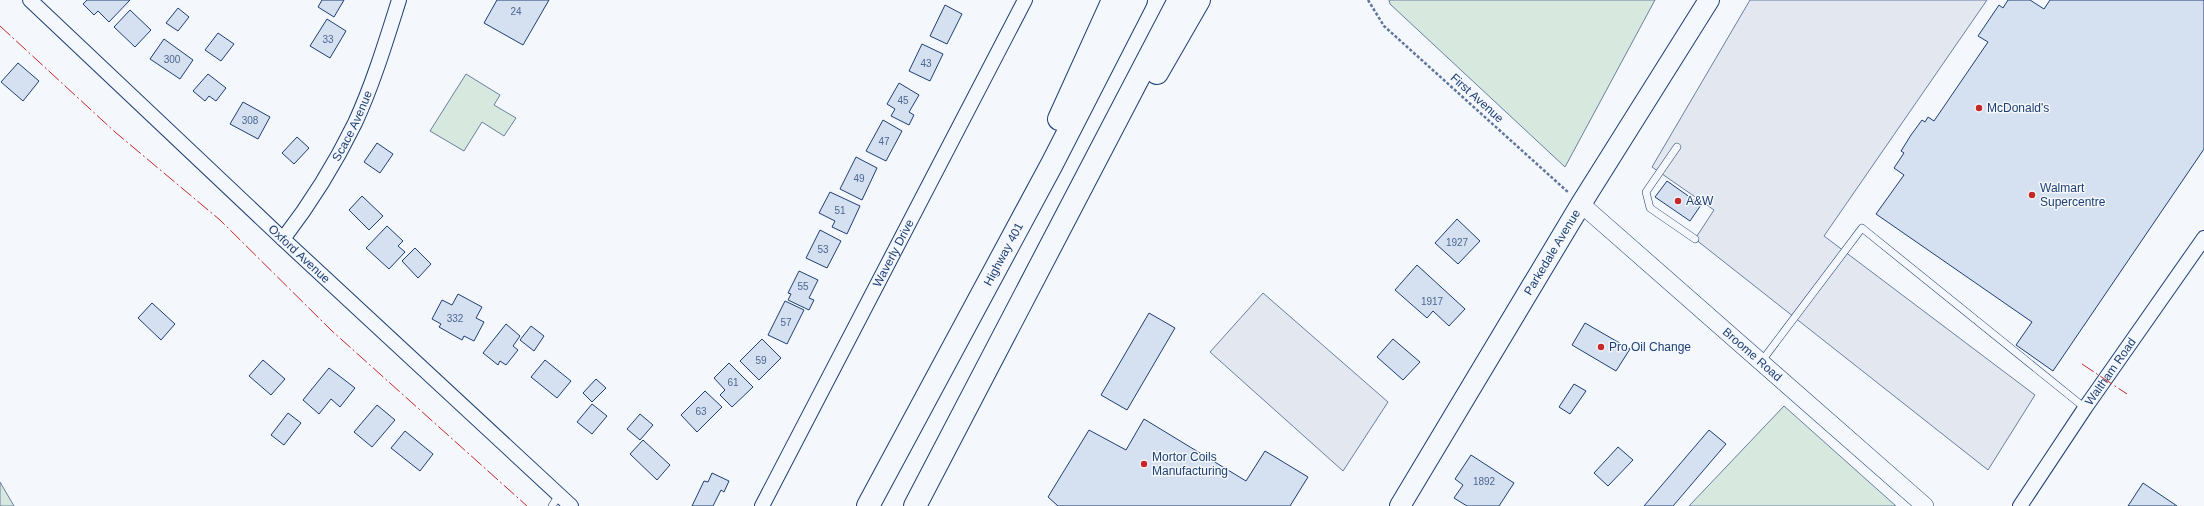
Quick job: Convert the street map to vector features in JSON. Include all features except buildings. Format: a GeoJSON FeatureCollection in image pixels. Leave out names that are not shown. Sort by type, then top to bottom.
{"type":"FeatureCollection","features":[{"type":"Feature","properties":{"kind":"highway"},"geometry":{"type":"LineString","coordinates":[[1052,164],[1059,120],[1113,0]]}},
{"type":"Feature","properties":{"kind":"highway","name":"Highway 401"},"geometry":{"type":"LineString","coordinates":[[868,506],[1052,164],[1136,0]]}},
{"type":"Feature","properties":{"kind":"highway"},"geometry":{"type":"LineString","coordinates":[[915,506],[1179,0]]}},
{"type":"Feature","properties":{"kind":"highway"},"geometry":{"type":"LineString","coordinates":[[1123,108],[1154,77],[1199,0]]}},
{"type":"Feature","properties":{"kind":"main road","name":"Parkedale Avenue"},"geometry":{"type":"LineString","coordinates":[[1400,506],[1581,204],[1708,0]]}},
{"type":"Feature","properties":{"kind":"street","name":"Oxford Avenue"},"geometry":{"type":"LineString","coordinates":[[30,0],[555,500],[571,506]]}},
{"type":"Feature","properties":{"kind":"street","name":"Scace Avenue"},"geometry":{"type":"LineString","coordinates":[[283,240],[308,205],[355,122],[382,54],[399,0]]}},
{"type":"Feature","properties":{"kind":"street","name":"Waverly Drive"},"geometry":{"type":"LineString","coordinates":[[762,506],[1025,0]]}},
{"type":"Feature","properties":{"kind":"street","name":"Broome Road"},"geometry":{"type":"LineString","coordinates":[[1581,204],[1924,506]]}},
{"type":"Feature","properties":{"kind":"street","name":"Waltham Road"},"geometry":{"type":"LineString","coordinates":[[2020,506],[2085,408],[2204,238]]}},
{"type":"Feature","properties":{"kind":"lane"},"geometry":{"type":"LineString","coordinates":[[1677,147],[1646,192],[1650,208],[1695,239]]}},
{"type":"Feature","properties":{"kind":"lane"},"geometry":{"type":"LineString","coordinates":[[1761,362],[1862,228],[2085,408]]}},
{"type":"Feature","properties":{"kind":"path","name":"First Avenue"},"geometry":{"type":"LineString","coordinates":[[1368,0],[1384,26],[1581,204]]}},
{"type":"Feature","properties":{"kind":"shaded area"},"geometry":{"type":"Polygon","coordinates":[[[1389,0],[1655,0],[1565,167],[1390,4],[1389,0]]]}},
{"type":"Feature","properties":{"kind":"shaded area"},"geometry":{"type":"Polygon","coordinates":[[[1750,0],[1987,0],[1824,236],[2035,395],[1988,470],[1695,239],[1714,210],[1652,167],[1750,0]]]}},
{"type":"Feature","properties":{"kind":"shaded area"},"geometry":{"type":"Polygon","coordinates":[[[466,74],[500,95],[494,105],[516,118],[504,136],[482,122],[464,151],[430,131],[466,74]]]}},
{"type":"Feature","properties":{"kind":"shaded area"},"geometry":{"type":"Polygon","coordinates":[[[1263,293],[1388,402],[1343,471],[1210,352],[1263,293]]]}},
{"type":"Feature","properties":{"kind":"shaded area"},"geometry":{"type":"Polygon","coordinates":[[[1784,406],[1896,506],[1689,506],[1784,406]]]}},
{"type":"Feature","properties":{"kind":"shaded area"},"geometry":{"type":"Polygon","coordinates":[[[0,482],[14,506],[0,506],[0,482]]]}},
{"type":"Feature","properties":{"kind":"power"},"geometry":{"type":"LineString","coordinates":[[0,26],[115,132],[220,220],[332,331],[527,506]]}},
{"type":"Feature","properties":{"kind":"power"},"geometry":{"type":"LineString","coordinates":[[2082,364],[2127,394]]}},
{"type":"Feature","properties":{"kind":"place","name":"McDonald's"},"geometry":{"type":"Point","coordinates":[1979,108]}},
{"type":"Feature","properties":{"kind":"place","name":"Walmart Supercentre"},"geometry":{"type":"Point","coordinates":[2032,195]}},
{"type":"Feature","properties":{"kind":"place","name":"A&W"},"geometry":{"type":"Point","coordinates":[1678,201]}},
{"type":"Feature","properties":{"kind":"place","name":"Pro Oil Change"},"geometry":{"type":"Point","coordinates":[1601,347]}},
{"type":"Feature","properties":{"kind":"place","name":"Mortor Coils Manufacturing"},"geometry":{"type":"Point","coordinates":[1144,464]}}]}
